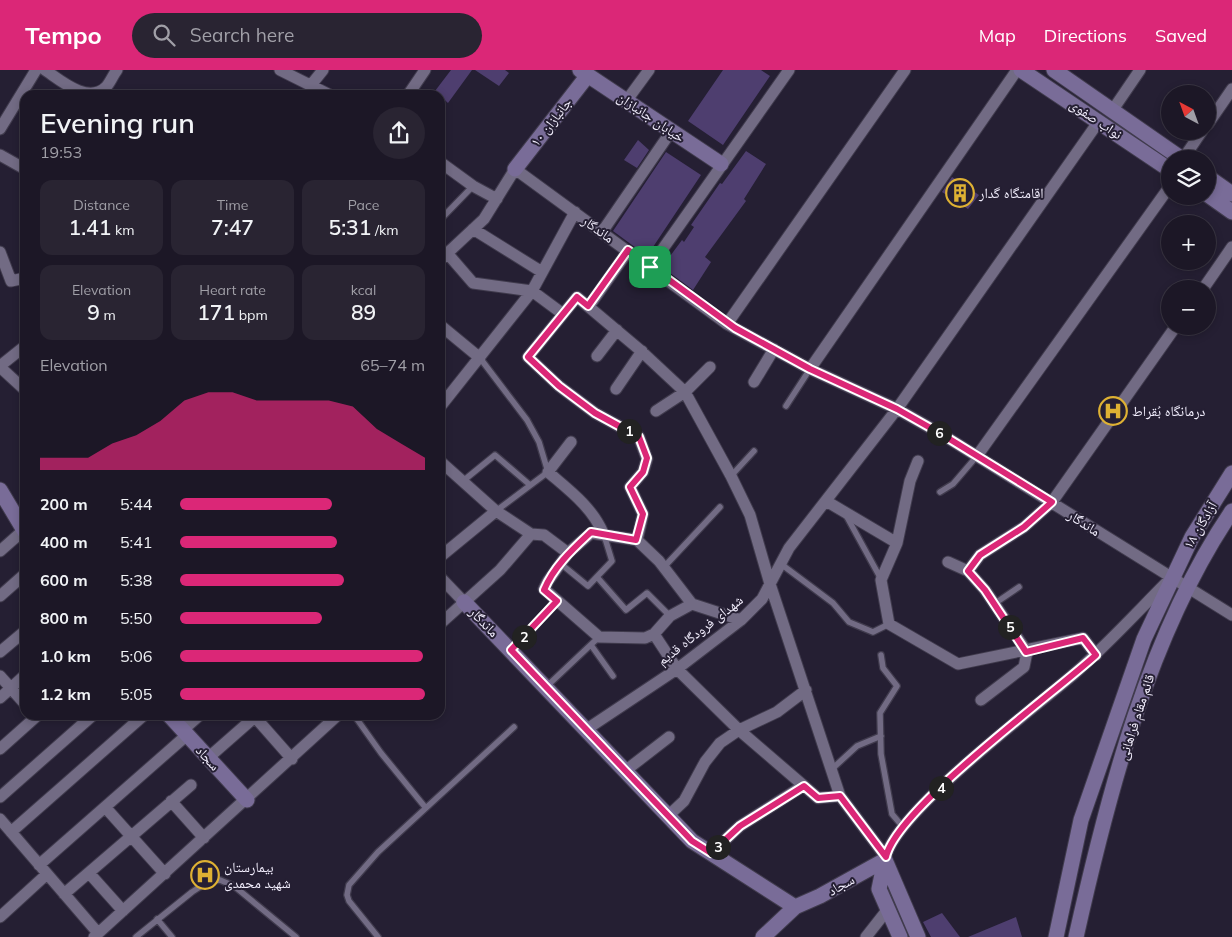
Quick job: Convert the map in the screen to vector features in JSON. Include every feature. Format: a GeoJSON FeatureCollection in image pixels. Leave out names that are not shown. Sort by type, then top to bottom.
{"type":"FeatureCollection","features":[{"type":"Feature","properties":{"kind":"street"},"geometry":{"type":"LineString","coordinates":[[24,90],[36,70]]}},
{"type":"Feature","properties":{"kind":"street"},"geometry":{"type":"LineString","coordinates":[[45,70],[77,90]]}},
{"type":"Feature","properties":{"kind":"street"},"geometry":{"type":"LineString","coordinates":[[101,90],[105,88],[117,70]]}},
{"type":"Feature","properties":{"kind":"street"},"geometry":{"type":"LineString","coordinates":[[280,70],[319,90]]}},
{"type":"Feature","properties":{"kind":"street"},"geometry":{"type":"LineString","coordinates":[[311,86],[323,70]]}},
{"type":"Feature","properties":{"kind":"street"},"geometry":{"type":"LineString","coordinates":[[411,90],[425,70]]}},
{"type":"Feature","properties":{"kind":"street"},"geometry":{"type":"LineString","coordinates":[[628,100],[649,70]]}},
{"type":"Feature","properties":{"kind":"street"},"geometry":{"type":"LineString","coordinates":[[650,267],[789,70]]}},
{"type":"Feature","properties":{"kind":"street"},"geometry":{"type":"LineString","coordinates":[[727,324],[905,70]]}},
{"type":"Feature","properties":{"kind":"street"},"geometry":{"type":"LineString","coordinates":[[810,369],[1017,70]]}},
{"type":"Feature","properties":{"kind":"street","name":"نواب صفوی"},"geometry":{"type":"LineString","coordinates":[[1021,70],[1161,164]]}},
{"type":"Feature","properties":{"kind":"street","name":"نواب صفوی"},"geometry":{"type":"LineString","coordinates":[[1054,70],[1169,150]]}},
{"type":"Feature","properties":{"kind":"street"},"geometry":{"type":"LineString","coordinates":[[1112,112],[1140,70]]}},
{"type":"Feature","properties":{"kind":"street","name":"خیابان جانبازان"},"geometry":{"type":"LineString","coordinates":[[584,72],[721,164]]}},
{"type":"Feature","properties":{"kind":"street","name":"جانبازان ۱۰"},"geometry":{"type":"LineString","coordinates":[[515,169],[584,72]]}},
{"type":"Feature","properties":{"kind":"street"},"geometry":{"type":"LineString","coordinates":[[1216,112],[1232,88]]}},
{"type":"Feature","properties":{"kind":"street"},"geometry":{"type":"LineString","coordinates":[[0,129],[20,96]]}},
{"type":"Feature","properties":{"kind":"street","name":"شهدای فرودگاه قدیم"},"geometry":{"type":"LineString","coordinates":[[586,729],[678,668],[741,620],[762,599],[789,548],[897,409],[1099,121]]}},
{"type":"Feature","properties":{"kind":"street"},"geometry":{"type":"LineString","coordinates":[[602,232],[672,130]]}},
{"type":"Feature","properties":{"kind":"street"},"geometry":{"type":"LineString","coordinates":[[0,155],[20,166]]}},
{"type":"Feature","properties":{"kind":"street"},"geometry":{"type":"LineString","coordinates":[[445,166],[473,186],[497,199]]}},
{"type":"Feature","properties":{"kind":"street"},"geometry":{"type":"LineString","coordinates":[[445,254],[484,218],[515,169]]}},
{"type":"Feature","properties":{"kind":"street","name":"ماندگار"},"geometry":{"type":"LineString","coordinates":[[515,169],[727,324],[810,369],[897,409],[1052,502],[1170,578],[1232,615]]}},
{"type":"Feature","properties":{"kind":"street"},"geometry":{"type":"LineString","coordinates":[[1216,183],[1232,194]]}},
{"type":"Feature","properties":{"kind":"street"},"geometry":{"type":"LineString","coordinates":[[977,456],[1161,199]]}},
{"type":"Feature","properties":{"kind":"street"},"geometry":{"type":"LineString","coordinates":[[1216,201],[1232,212]]}},
{"type":"Feature","properties":{"kind":"street"},"geometry":{"type":"LineString","coordinates":[[445,401],[532,291],[575,212]]}},
{"type":"Feature","properties":{"kind":"street"},"geometry":{"type":"LineString","coordinates":[[473,229],[542,272]]}},
{"type":"Feature","properties":{"kind":"street"},"geometry":{"type":"LineString","coordinates":[[1209,280],[1232,247]]}},
{"type":"Feature","properties":{"kind":"street"},"geometry":{"type":"LineString","coordinates":[[588,306],[628,250]]}},
{"type":"Feature","properties":{"kind":"street"},"geometry":{"type":"LineString","coordinates":[[0,252],[12,281],[20,279]]}},
{"type":"Feature","properties":{"kind":"street"},"geometry":{"type":"LineString","coordinates":[[445,258],[473,283],[532,291],[563,314]]}},
{"type":"Feature","properties":{"kind":"street"},"geometry":{"type":"LineString","coordinates":[[636,540],[643,514],[630,487],[643,472],[647,458],[639,437],[595,413],[559,386],[528,357],[577,297],[642,351],[685,392],[732,476],[750,515],[770,584],[840,796],[885,859],[918,937]]}},
{"type":"Feature","properties":{"kind":"street"},"geometry":{"type":"LineString","coordinates":[[445,329],[480,358]]}},
{"type":"Feature","properties":{"kind":"street"},"geometry":{"type":"LineString","coordinates":[[597,356],[617,330]]}},
{"type":"Feature","properties":{"kind":"street"},"geometry":{"type":"LineString","coordinates":[[968,571],[980,555],[1024,527],[1052,502],[1170,335]]}},
{"type":"Feature","properties":{"kind":"street"},"geometry":{"type":"LineString","coordinates":[[754,382],[774,349]]}},
{"type":"Feature","properties":{"kind":"street"},"geometry":{"type":"LineString","coordinates":[[20,350],[0,366],[20,385]]}},
{"type":"Feature","properties":{"kind":"street"},"geometry":{"type":"LineString","coordinates":[[616,389],[642,351]]}},
{"type":"Feature","properties":{"kind":"street"},"geometry":{"type":"LineString","coordinates":[[656,411],[685,392],[710,367]]}},
{"type":"Feature","properties":{"kind":"street"},"geometry":{"type":"LineString","coordinates":[[571,442],[548,472],[582,502],[599,523],[603,533]]}},
{"type":"Feature","properties":{"kind":"street"},"geometry":{"type":"LineString","coordinates":[[918,461],[910,481],[898,543],[881,580],[889,624],[958,664],[1026,652],[1083,638],[1096,655]]}},
{"type":"Feature","properties":{"kind":"street"},"geometry":{"type":"LineString","coordinates":[[445,465],[496,510],[530,534],[544,535],[568,554]]}},
{"type":"Feature","properties":{"kind":"street","name":"آزادگان ۱۸"},"geometry":{"type":"LineString","coordinates":[[1170,578],[1192,537],[1232,473]]}},
{"type":"Feature","properties":{"kind":"street"},"geometry":{"type":"LineString","coordinates":[[1,493],[20,522]]}},
{"type":"Feature","properties":{"kind":"street"},"geometry":{"type":"LineString","coordinates":[[826,501],[846,515],[898,543]]}},
{"type":"Feature","properties":{"kind":"street"},"geometry":{"type":"LineString","coordinates":[[445,553],[496,510]]}},
{"type":"Feature","properties":{"kind":"street","name":"قائم مقام فراهانی"},"geometry":{"type":"LineString","coordinates":[[1076,937],[1093,862],[1120,764],[1149,675],[1197,565],[1232,511]]}},
{"type":"Feature","properties":{"kind":"street"},"geometry":{"type":"LineString","coordinates":[[692,604],[670,616],[654,634],[645,638],[595,641],[544,590],[560,563],[568,554],[591,532],[603,533],[636,540],[664,567],[692,604],[741,620]]}},
{"type":"Feature","properties":{"kind":"street"},"geometry":{"type":"LineString","coordinates":[[0,551],[20,534]]}},
{"type":"Feature","properties":{"kind":"street"},"geometry":{"type":"LineString","coordinates":[[445,619],[500,570],[530,534]]}},
{"type":"Feature","properties":{"kind":"street"},"geometry":{"type":"LineString","coordinates":[[948,562],[968,571],[994,604],[1026,652],[1024,667],[981,700]]}},
{"type":"Feature","properties":{"kind":"street"},"geometry":{"type":"LineString","coordinates":[[0,596],[20,578]]}},
{"type":"Feature","properties":{"kind":"street"},"geometry":{"type":"LineString","coordinates":[[900,937],[880,889],[885,859],[890,844],[915,812],[1096,655],[1170,578]]}},
{"type":"Feature","properties":{"kind":"street","name":"قائم مقام فراهانی"},"geometry":{"type":"LineString","coordinates":[[1056,937],[1081,820],[1144,639],[1170,578]]}},
{"type":"Feature","properties":{"kind":"street","name":"ماندگار"},"geometry":{"type":"LineString","coordinates":[[445,582],[692,841],[795,906]]}},
{"type":"Feature","properties":{"kind":"street"},"geometry":{"type":"LineString","coordinates":[[654,634],[678,668],[739,730],[818,798],[840,796]]}},
{"type":"Feature","properties":{"kind":"street"},"geometry":{"type":"LineString","coordinates":[[0,652],[20,635]]}},
{"type":"Feature","properties":{"kind":"street"},"geometry":{"type":"LineString","coordinates":[[0,676],[20,698]]}},
{"type":"Feature","properties":{"kind":"street"},"geometry":{"type":"LineString","coordinates":[[0,698],[20,680]]}},
{"type":"Feature","properties":{"kind":"street"},"geometry":{"type":"LineString","coordinates":[[668,816],[684,801],[705,762],[720,743],[739,730],[765,718],[806,690]]}},
{"type":"Feature","properties":{"kind":"street"},"geometry":{"type":"LineString","coordinates":[[0,749],[32,720]]}},
{"type":"Feature","properties":{"kind":"street"},"geometry":{"type":"LineString","coordinates":[[0,797],[87,720]]}},
{"type":"Feature","properties":{"kind":"street"},"geometry":{"type":"LineString","coordinates":[[11,832],[138,720]]}},
{"type":"Feature","properties":{"kind":"street","name":"سجاد"},"geometry":{"type":"LineString","coordinates":[[173,720],[247,800]]}},
{"type":"Feature","properties":{"kind":"street"},"geometry":{"type":"LineString","coordinates":[[39,865],[105,807],[185,733],[196,720]]}},
{"type":"Feature","properties":{"kind":"street"},"geometry":{"type":"LineString","coordinates":[[208,758],[251,720]]}},
{"type":"Feature","properties":{"kind":"street"},"geometry":{"type":"LineString","coordinates":[[259,720],[292,759]]}},
{"type":"Feature","properties":{"kind":"street"},"geometry":{"type":"LineString","coordinates":[[0,819],[96,935],[247,800],[333,720]]}},
{"type":"Feature","properties":{"kind":"street"},"geometry":{"type":"LineString","coordinates":[[625,771],[669,737]]}},
{"type":"Feature","properties":{"kind":"street"},"geometry":{"type":"LineString","coordinates":[[64,894],[190,785]]}},
{"type":"Feature","properties":{"kind":"street"},"geometry":{"type":"LineString","coordinates":[[711,853],[740,826],[804,786]]}},
{"type":"Feature","properties":{"kind":"street"},"geometry":{"type":"LineString","coordinates":[[171,801],[204,838]]}},
{"type":"Feature","properties":{"kind":"street"},"geometry":{"type":"LineString","coordinates":[[105,807],[164,874]]}},
{"type":"Feature","properties":{"kind":"street","name":"سجاد"},"geometry":{"type":"LineString","coordinates":[[795,906],[820,896],[885,859]]}},
{"type":"Feature","properties":{"kind":"street"},"geometry":{"type":"LineString","coordinates":[[89,873],[123,911]]}},
{"type":"Feature","properties":{"kind":"street"},"geometry":{"type":"LineString","coordinates":[[0,917],[47,874]]}},
{"type":"Feature","properties":{"kind":"street"},"geometry":{"type":"LineString","coordinates":[[763,937],[776,932],[795,906]]}},
{"type":"Feature","properties":{"kind":"street"},"geometry":{"type":"LineString","coordinates":[[866,937],[888,909]]}},
{"type":"Feature","properties":{"kind":"lane"},"geometry":{"type":"LineString","coordinates":[[445,215],[473,186]]}},
{"type":"Feature","properties":{"kind":"lane"},"geometry":{"type":"LineString","coordinates":[[480,358],[527,420],[539,442],[548,472],[496,510]]}},
{"type":"Feature","properties":{"kind":"lane"},"geometry":{"type":"LineString","coordinates":[[786,406],[810,369]]}},
{"type":"Feature","properties":{"kind":"lane"},"geometry":{"type":"LineString","coordinates":[[732,476],[754,451]]}},
{"type":"Feature","properties":{"kind":"lane"},"geometry":{"type":"LineString","coordinates":[[463,481],[495,455],[530,485]]}},
{"type":"Feature","properties":{"kind":"lane"},"geometry":{"type":"LineString","coordinates":[[940,492],[953,484],[977,456]]}},
{"type":"Feature","properties":{"kind":"lane"},"geometry":{"type":"LineString","coordinates":[[664,567],[720,508]]}},
{"type":"Feature","properties":{"kind":"lane"},"geometry":{"type":"LineString","coordinates":[[846,515],[881,580]]}},
{"type":"Feature","properties":{"kind":"lane"},"geometry":{"type":"LineString","coordinates":[[560,563],[588,586],[612,561],[603,533]]}},
{"type":"Feature","properties":{"kind":"lane"},"geometry":{"type":"LineString","coordinates":[[781,564],[833,603],[849,622],[874,632],[889,624]]}},
{"type":"Feature","properties":{"kind":"lane"},"geometry":{"type":"LineString","coordinates":[[597,577],[626,610],[648,593],[670,616]]}},
{"type":"Feature","properties":{"kind":"lane"},"geometry":{"type":"LineString","coordinates":[[994,604],[1019,587]]}},
{"type":"Feature","properties":{"kind":"lane"},"geometry":{"type":"LineString","coordinates":[[511,650],[557,601]]}},
{"type":"Feature","properties":{"kind":"lane"},"geometry":{"type":"LineString","coordinates":[[546,687],[595,641],[613,676]]}},
{"type":"Feature","properties":{"kind":"lane"},"geometry":{"type":"LineString","coordinates":[[881,655],[883,668],[897,686],[880,712],[885,786],[892,814],[903,827]]}},
{"type":"Feature","properties":{"kind":"lane"},"geometry":{"type":"LineString","coordinates":[[358,720],[381,753],[425,807]]}},
{"type":"Feature","properties":{"kind":"lane"},"geometry":{"type":"LineString","coordinates":[[378,937],[349,902],[347,895],[349,885],[378,852],[514,727]]}},
{"type":"Feature","properties":{"kind":"lane"},"geometry":{"type":"LineString","coordinates":[[832,770],[857,746],[881,736]]}},
{"type":"Feature","properties":{"kind":"lane"},"geometry":{"type":"LineString","coordinates":[[136,937],[200,887],[209,882],[220,880],[234,886],[296,937]]}},
{"type":"Feature","properties":{"kind":"lane"},"geometry":{"type":"LineString","coordinates":[[157,919],[172,937]]}},
{"type":"Feature","properties":{"kind":"building"},"geometry":{"type":"Polygon","coordinates":[[[451,70],[472,70],[448,103],[445,100],[445,90],[436,90],[451,70]]]}},
{"type":"Feature","properties":{"kind":"building"},"geometry":{"type":"Polygon","coordinates":[[[475,70],[505,70],[509,73],[499,86],[475,70]]]}},
{"type":"Feature","properties":{"kind":"building"},"geometry":{"type":"Polygon","coordinates":[[[723,70],[761,70],[770,76],[723,145],[688,121],[723,70]]]}},
{"type":"Feature","properties":{"kind":"building"},"geometry":{"type":"Polygon","coordinates":[[[638,140],[649,150],[637,168],[624,160],[638,140]]]}},
{"type":"Feature","properties":{"kind":"building"},"geometry":{"type":"Polygon","coordinates":[[[746,151],[766,164],[744,199],[746,201],[705,257],[711,262],[693,290],[662,267],[682,240],[684,242],[694,227],[691,225],[720,183],[722,184],[746,151]]]}},
{"type":"Feature","properties":{"kind":"building"},"geometry":{"type":"Polygon","coordinates":[[[666,152],[701,175],[647,256],[613,231],[666,152]]]}},
{"type":"Feature","properties":{"kind":"building","name":"اقامتگاه گدار"},"geometry":{"type":"Polygon","coordinates":[[[952,177],[979,195],[968,209],[942,192],[952,177]]]}},
{"type":"Feature","properties":{"kind":"building"},"geometry":{"type":"Polygon","coordinates":[[[942,913],[960,937],[931,937],[923,922],[942,913]]]}},
{"type":"Feature","properties":{"kind":"building"},"geometry":{"type":"Polygon","coordinates":[[[1016,917],[1022,937],[968,937],[1016,917]]]}},
{"type":"Feature","properties":{"kind":"place","name":"اقامتگاه گدار"},"geometry":{"type":"Point","coordinates":[960,193]}},
{"type":"Feature","properties":{"kind":"place","name":"درمانگاه بُقراط"},"geometry":{"type":"Point","coordinates":[1113,411]}},
{"type":"Feature","properties":{"kind":"place","name":"بیمارستان شهید محمدی"},"geometry":{"type":"Point","coordinates":[205,875]}},
{"type":"Feature","properties":{"kind":"route"},"geometry":{"type":"LineString","coordinates":[[628,250],[650,267],[727,324],[810,369],[897,409],[1052,502],[1024,527],[980,555],[968,571],[985,590],[1026,652],[1083,638],[1096,655],[993,741],[915,812],[890,844],[886,857],[840,796],[818,798],[804,786],[740,826],[711,853],[692,841],[511,650],[557,601],[544,590],[548,581],[560,563],[591,532],[636,540],[643,514],[630,487],[643,472],[647,458],[639,437],[595,413],[559,386],[528,357],[577,297],[588,306],[628,250]]}}]}
